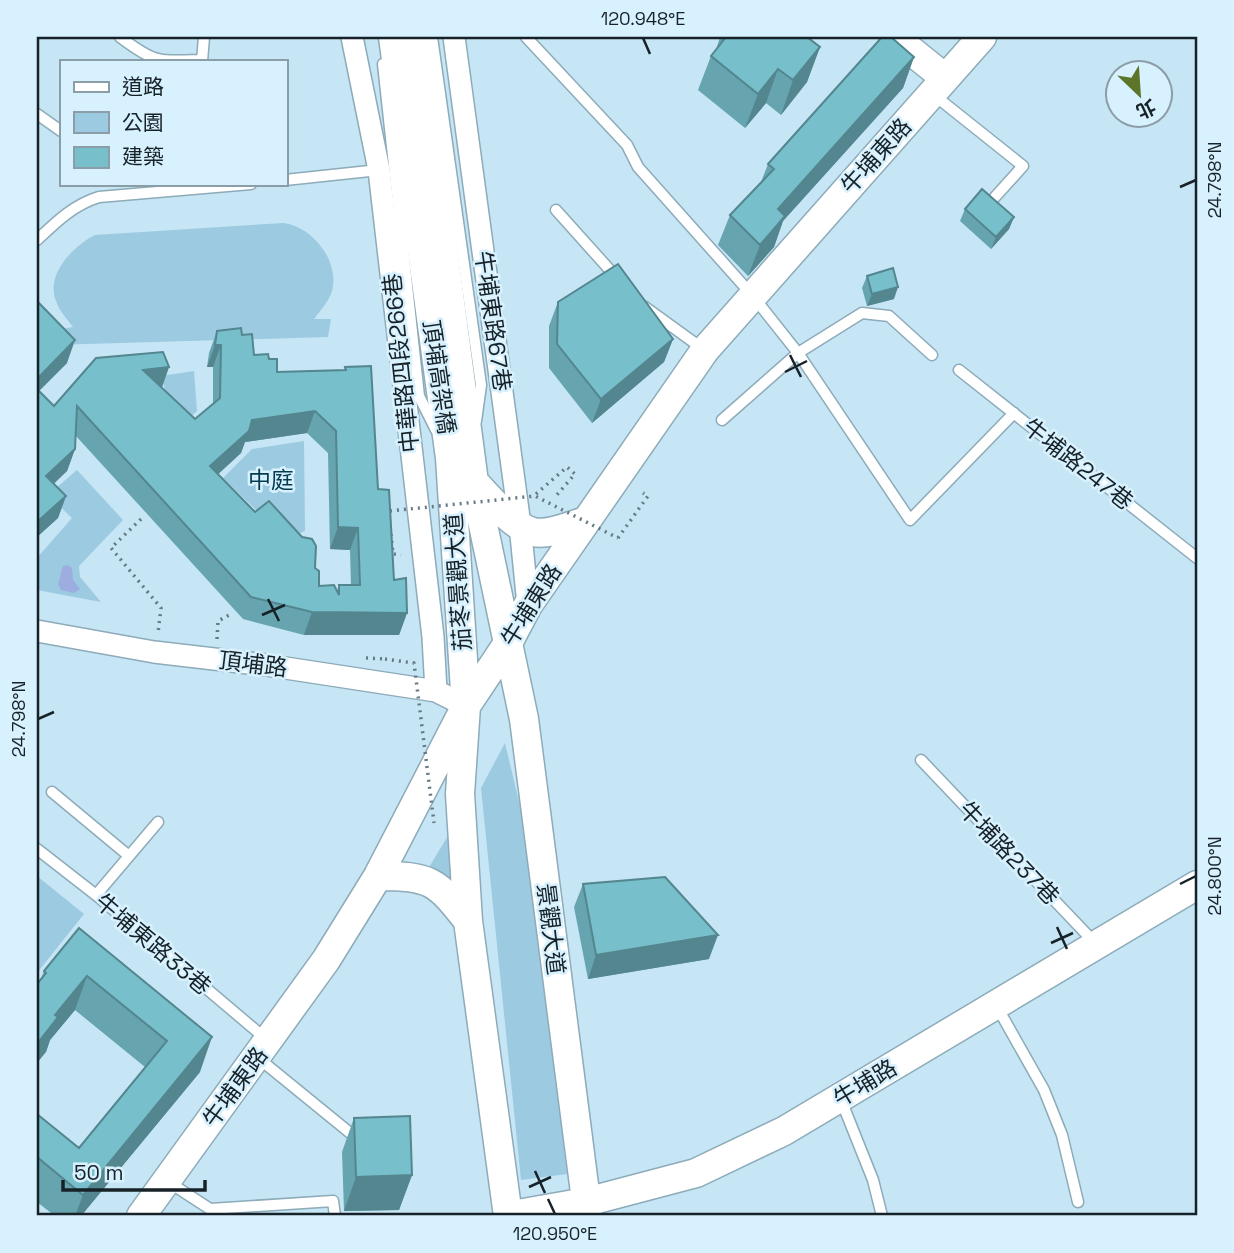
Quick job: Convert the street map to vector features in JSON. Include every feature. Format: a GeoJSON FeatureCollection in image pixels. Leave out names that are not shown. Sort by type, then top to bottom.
{"type":"FeatureCollection","features":[{"type":"Feature","properties":{"kind":"street","name":"中華路四段266巷"},"geometry":{"type":"LineString","coordinates":[[352,37],[379,170],[433,637],[436,691]]}},
{"type":"Feature","properties":{"kind":"street","name":"頂埔高架橋"},"geometry":{"type":"LineString","coordinates":[[415,37],[465,466]]}},
{"type":"Feature","properties":{"kind":"street","name":"牛埔東路67巷"},"geometry":{"type":"LineString","coordinates":[[454,37],[520,524],[528,605]]}},
{"type":"Feature","properties":{"kind":"street"},"geometry":{"type":"LineString","coordinates":[[894,37],[939,85]]}},
{"type":"Feature","properties":{"kind":"street","name":"牛埔東路"},"geometry":{"type":"LineString","coordinates":[[141,1216],[326,960],[378,876],[466,706],[508,643],[528,605],[705,350],[982,37]]}},
{"type":"Feature","properties":{"kind":"street","name":"頂埔高架橋"},"geometry":{"type":"LineString","coordinates":[[387,44],[465,466]]}},
{"type":"Feature","properties":{"kind":"street"},"geometry":{"type":"LineString","coordinates":[[465,466],[520,524],[532,532],[549,532],[586,521]]}},
{"type":"Feature","properties":{"kind":"street","name":"茄苳景觀大道"},"geometry":{"type":"LineString","coordinates":[[465,466],[508,643]]}},
{"type":"Feature","properties":{"kind":"street","name":"茄苳景觀大道"},"geometry":{"type":"LineString","coordinates":[[465,466],[466,706]]}},
{"type":"Feature","properties":{"kind":"street","name":"頂埔路"},"geometry":{"type":"LineString","coordinates":[[37,631],[155,652],[266,665],[436,691],[466,706]]}},
{"type":"Feature","properties":{"kind":"street","name":"景觀大道"},"geometry":{"type":"LineString","coordinates":[[508,643],[524,719],[587,1209]]}},
{"type":"Feature","properties":{"kind":"street"},"geometry":{"type":"LineString","coordinates":[[466,706],[460,794],[468,921],[508,1216]]}},
{"type":"Feature","properties":{"kind":"street"},"geometry":{"type":"LineString","coordinates":[[378,876],[412,876],[433,883],[448,896],[468,921]]}},
{"type":"Feature","properties":{"kind":"street","name":"牛埔路"},"geometry":{"type":"LineString","coordinates":[[508,1216],[587,1209],[695,1173],[784,1131],[1197,885]]}},
{"type":"Feature","properties":{"kind":"lane"},"geometry":{"type":"LineString","coordinates":[[120,37],[155,60]]}},
{"type":"Feature","properties":{"kind":"lane"},"geometry":{"type":"LineString","coordinates":[[202,60],[204,37]]}},
{"type":"Feature","properties":{"kind":"lane","name":"頂埔高架橋"},"geometry":{"type":"LineString","coordinates":[[432,37],[481,385],[465,466]]}},
{"type":"Feature","properties":{"kind":"lane"},"geometry":{"type":"LineString","coordinates":[[527,37],[627,145],[638,167],[752,295],[798,353],[910,520],[1014,413]]}},
{"type":"Feature","properties":{"kind":"lane"},"geometry":{"type":"LineString","coordinates":[[939,85],[1023,166],[995,197]]}},
{"type":"Feature","properties":{"kind":"lane"},"geometry":{"type":"LineString","coordinates":[[37,114],[60,130]]}},
{"type":"Feature","properties":{"kind":"lane"},"geometry":{"type":"LineString","coordinates":[[287,180],[379,170]]}},
{"type":"Feature","properties":{"kind":"lane"},"geometry":{"type":"LineString","coordinates":[[119,186],[126,194]]}},
{"type":"Feature","properties":{"kind":"lane"},"geometry":{"type":"LineString","coordinates":[[37,240],[85,201],[126,194],[211,186]]}},
{"type":"Feature","properties":{"kind":"lane"},"geometry":{"type":"LineString","coordinates":[[556,211],[620,282]]}},
{"type":"Feature","properties":{"kind":"lane"},"geometry":{"type":"LineString","coordinates":[[639,303],[705,350]]}},
{"type":"Feature","properties":{"kind":"lane"},"geometry":{"type":"LineString","coordinates":[[722,420],[798,353],[862,313],[889,316],[932,355]]}},
{"type":"Feature","properties":{"kind":"lane","name":"牛埔路247巷"},"geometry":{"type":"LineString","coordinates":[[959,370],[1197,558]]}},
{"type":"Feature","properties":{"kind":"lane","name":"牛埔路237巷"},"geometry":{"type":"LineString","coordinates":[[921,760],[1097,945]]}},
{"type":"Feature","properties":{"kind":"lane"},"geometry":{"type":"LineString","coordinates":[[52,792],[128,856]]}},
{"type":"Feature","properties":{"kind":"lane"},"geometry":{"type":"LineString","coordinates":[[96,895],[158,822]]}},
{"type":"Feature","properties":{"kind":"lane","name":"牛埔東路33巷"},"geometry":{"type":"LineString","coordinates":[[37,849],[96,895],[365,1145]]}},
{"type":"Feature","properties":{"kind":"lane"},"geometry":{"type":"LineString","coordinates":[[996,1005],[1044,1090],[1062,1135],[1079,1202]]}},
{"type":"Feature","properties":{"kind":"lane"},"geometry":{"type":"LineString","coordinates":[[840,1098],[873,1180],[882,1216]]}},
{"type":"Feature","properties":{"kind":"lane"},"geometry":{"type":"LineString","coordinates":[[166,1181],[210,1209],[333,1201],[335,1216]]}},
{"type":"Feature","properties":{"kind":"path"},"geometry":{"type":"LineString","coordinates":[[535,496],[567,467],[575,474],[555,497]]}},
{"type":"Feature","properties":{"kind":"path"},"geometry":{"type":"LineString","coordinates":[[390,522],[390,511],[535,496],[618,538],[648,496],[643,493]]}},
{"type":"Feature","properties":{"kind":"path"},"geometry":{"type":"LineString","coordinates":[[141,519],[111,548],[161,608],[155,652]]}},
{"type":"Feature","properties":{"kind":"path"},"geometry":{"type":"LineString","coordinates":[[391,533],[393,554],[401,555]]}},
{"type":"Feature","properties":{"kind":"path"},"geometry":{"type":"LineString","coordinates":[[215,660],[218,621],[231,614]]}},
{"type":"Feature","properties":{"kind":"path"},"geometry":{"type":"LineString","coordinates":[[385,659],[414,663],[433,824]]}},
{"type":"Feature","properties":{"kind":"green space"},"geometry":{"type":"Polygon","coordinates":[[[283,223],[304,231],[328,257],[332,268],[332,291],[314,319],[331,319],[328,337],[52,345],[51,331],[73,327],[56,302],[55,279],[71,252],[95,235],[283,223]]]}},
{"type":"Feature","properties":{"kind":"green space"},"geometry":{"type":"Polygon","coordinates":[[[194,371],[197,411],[177,429],[161,376],[194,371]]]}},
{"type":"Feature","properties":{"kind":"green space","name":"中庭"},"geometry":{"type":"Polygon","coordinates":[[[304,441],[305,531],[286,539],[223,478],[252,449],[304,441]]]}},
{"type":"Feature","properties":{"kind":"green space"},"geometry":{"type":"Polygon","coordinates":[[[77,470],[123,520],[79,566],[80,577],[101,602],[37,590],[37,558],[72,518],[48,495],[77,470]]]}},
{"type":"Feature","properties":{"kind":"green space"},"geometry":{"type":"Polygon","coordinates":[[[505,743],[528,840],[567,1174],[521,1180],[481,788],[505,743]]]}},
{"type":"Feature","properties":{"kind":"green space"},"geometry":{"type":"Polygon","coordinates":[[[449,834],[454,884],[428,869],[449,834]]]}},
{"type":"Feature","properties":{"kind":"green space"},"geometry":{"type":"Polygon","coordinates":[[[37,876],[84,914],[37,973],[37,876]]]}},
{"type":"Feature","properties":{"kind":"shaded area"},"geometry":{"type":"Polygon","coordinates":[[[63,566],[72,568],[73,580],[80,589],[74,593],[61,590],[58,584],[63,566]]]}},
{"type":"Feature","properties":{"kind":"building"},"geometry":{"type":"Polygon","coordinates":[[[726,37],[807,37],[820,47],[793,80],[778,69],[758,94],[711,56],[726,37]]]}},
{"type":"Feature","properties":{"kind":"building"},"geometry":{"type":"Polygon","coordinates":[[[882,37],[891,37],[914,57],[778,209],[785,216],[760,245],[730,215],[774,169],[768,164],[882,37]]]}},
{"type":"Feature","properties":{"kind":"building"},"geometry":{"type":"Polygon","coordinates":[[[982,189],[1014,217],[996,237],[965,209],[982,189]]]}},
{"type":"Feature","properties":{"kind":"building"},"geometry":{"type":"Polygon","coordinates":[[[618,264],[673,339],[601,399],[557,344],[558,302],[618,264]]]}},
{"type":"Feature","properties":{"kind":"building"},"geometry":{"type":"Polygon","coordinates":[[[893,268],[898,287],[872,294],[867,276],[893,268]]]}},
{"type":"Feature","properties":{"kind":"building"},"geometry":{"type":"Polygon","coordinates":[[[37,301],[75,340],[37,379],[37,301]]]}},
{"type":"Feature","properties":{"kind":"building"},"geometry":{"type":"Polygon","coordinates":[[[241,328],[242,335],[252,334],[254,355],[268,354],[269,359],[277,359],[277,372],[346,370],[345,367],[371,366],[378,489],[389,490],[394,580],[406,578],[407,613],[312,612],[251,597],[77,406],[75,449],[46,476],[66,496],[37,522],[37,389],[54,406],[96,358],[163,352],[169,367],[143,370],[195,419],[220,398],[221,345],[215,345],[217,331],[241,328]],[[315,411],[252,420],[249,431],[210,466],[255,512],[269,501],[302,537],[312,539],[316,546],[315,568],[319,571],[319,586],[334,585],[339,595],[339,585],[360,585],[358,528],[338,527],[336,431],[315,411]]]}},
{"type":"Feature","properties":{"kind":"building"},"geometry":{"type":"Polygon","coordinates":[[[665,877],[718,935],[596,955],[583,884],[665,877]]]}},
{"type":"Feature","properties":{"kind":"building"},"geometry":{"type":"Polygon","coordinates":[[[79,928],[212,1037],[83,1195],[37,1157],[37,1114],[79,1148],[167,1041],[87,976],[55,1015],[58,1017],[37,1044],[37,984],[46,973],[44,971],[79,928]]]}},
{"type":"Feature","properties":{"kind":"building"},"geometry":{"type":"Polygon","coordinates":[[[410,1116],[412,1175],[356,1177],[354,1118],[410,1116]]]}}]}
